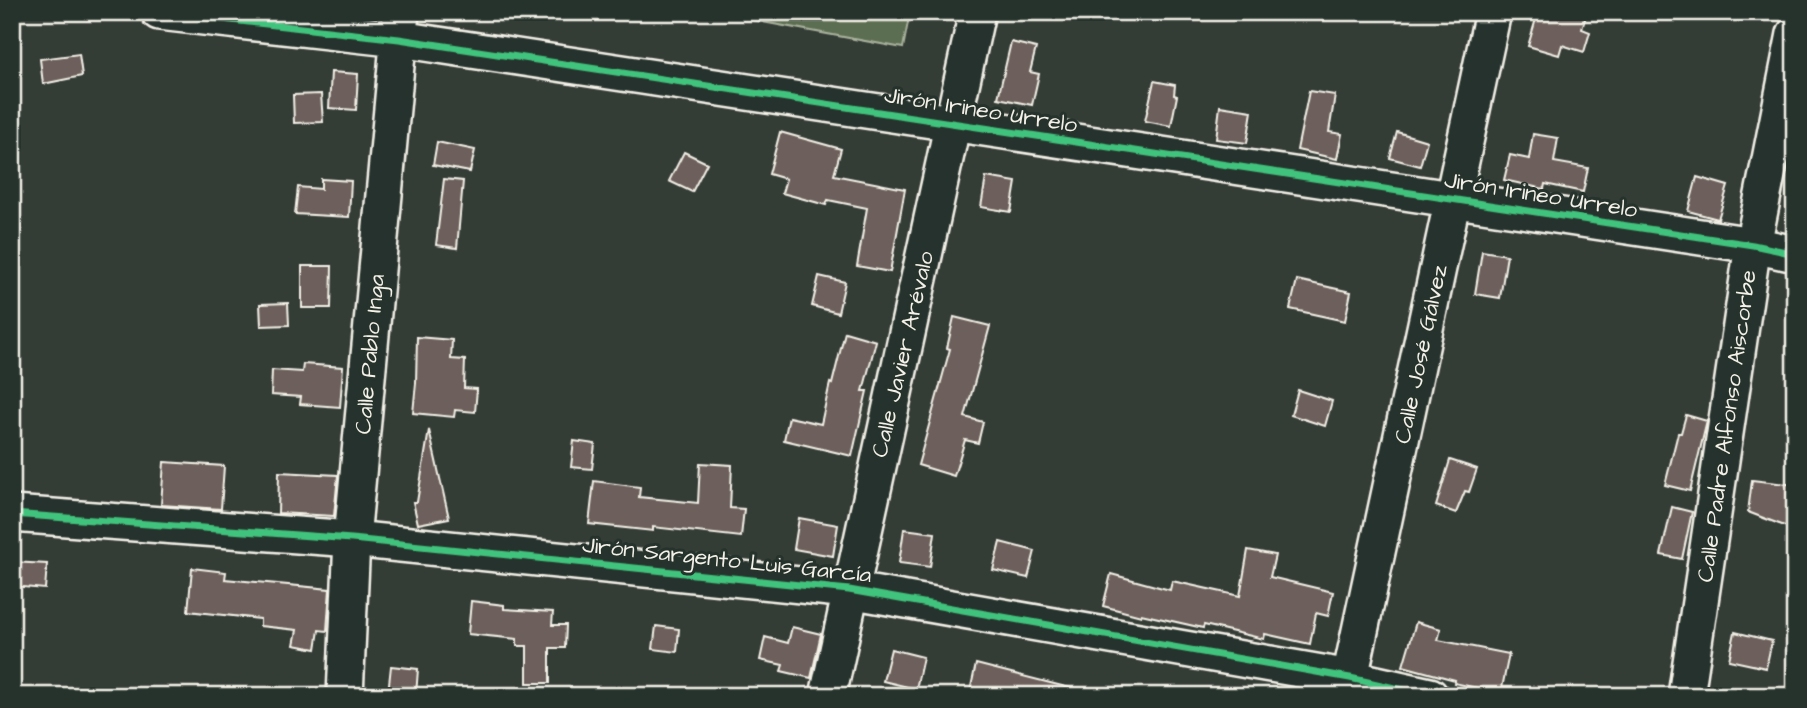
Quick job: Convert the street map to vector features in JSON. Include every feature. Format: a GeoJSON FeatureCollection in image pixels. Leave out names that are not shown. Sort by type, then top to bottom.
{"type":"FeatureCollection","features":[{"type":"Feature","properties":{"kind":"street","name":"Jirón Irineo Urrelo"},"geometry":{"type":"LineString","coordinates":[[159,12],[400,26],[954,124],[1753,245],[1795,254]]}},
{"type":"Feature","properties":{"kind":"street","name":"Calle Javier Arévalo"},"geometry":{"type":"LineString","coordinates":[[828,696],[977,12]]}},
{"type":"Feature","properties":{"kind":"street","name":"Calle José Gálvez"},"geometry":{"type":"LineString","coordinates":[[1348,687],[1493,12]]}},
{"type":"Feature","properties":{"kind":"street","name":"Calle Pablo Inga"},"geometry":{"type":"LineString","coordinates":[[345,696],[352,539],[400,26]]}},
{"type":"Feature","properties":{"kind":"street","name":"Calle Padre Alfonso Aiscorbe"},"geometry":{"type":"LineString","coordinates":[[1686,696],[1753,245],[1795,34]]}},
{"type":"Feature","properties":{"kind":"street","name":"Jirón Sargento Luis García"},"geometry":{"type":"LineString","coordinates":[[12,514],[352,539],[849,590],[1348,687],[1430,696]]}},
{"type":"Feature","properties":{"kind":"green space"},"geometry":{"type":"Polygon","coordinates":[[[754,12],[910,12],[903,48],[752,20],[754,12]]]}},
{"type":"Feature","properties":{"kind":"building"},"geometry":{"type":"Polygon","coordinates":[[[1538,12],[1587,12],[1582,29],[1590,32],[1584,52],[1562,45],[1559,55],[1528,46],[1538,12]]]}},
{"type":"Feature","properties":{"kind":"building"},"geometry":{"type":"Polygon","coordinates":[[[1011,42],[1036,48],[1030,72],[1039,74],[1032,105],[998,98],[1011,42]]]}},
{"type":"Feature","properties":{"kind":"building"},"geometry":{"type":"Polygon","coordinates":[[[79,54],[82,76],[43,84],[40,59],[79,54]]]}},
{"type":"Feature","properties":{"kind":"building"},"geometry":{"type":"Polygon","coordinates":[[[331,72],[358,74],[356,110],[329,108],[331,72]]]}},
{"type":"Feature","properties":{"kind":"building"},"geometry":{"type":"Polygon","coordinates":[[[1154,81],[1175,85],[1174,95],[1177,96],[1171,126],[1145,121],[1154,81]]]}},
{"type":"Feature","properties":{"kind":"building"},"geometry":{"type":"Polygon","coordinates":[[[1309,91],[1335,95],[1329,132],[1342,134],[1337,159],[1297,150],[1309,91]]]}},
{"type":"Feature","properties":{"kind":"building"},"geometry":{"type":"Polygon","coordinates":[[[321,94],[323,122],[294,123],[293,95],[321,94]]]}},
{"type":"Feature","properties":{"kind":"building"},"geometry":{"type":"Polygon","coordinates":[[[1220,106],[1252,111],[1247,143],[1216,139],[1220,106]]]}},
{"type":"Feature","properties":{"kind":"building"},"geometry":{"type":"Polygon","coordinates":[[[780,132],[841,149],[834,175],[905,189],[890,272],[857,266],[867,208],[828,200],[826,205],[782,193],[786,179],[769,174],[780,132]]]}},
{"type":"Feature","properties":{"kind":"building"},"geometry":{"type":"Polygon","coordinates":[[[1397,132],[1427,141],[1420,166],[1390,158],[1397,132]]]}},
{"type":"Feature","properties":{"kind":"building"},"geometry":{"type":"Polygon","coordinates":[[[1533,134],[1558,138],[1554,162],[1588,168],[1583,192],[1545,184],[1544,189],[1504,180],[1510,155],[1529,159],[1533,134]]]}},
{"type":"Feature","properties":{"kind":"building"},"geometry":{"type":"Polygon","coordinates":[[[437,142],[475,150],[470,172],[433,165],[437,142]]]}},
{"type":"Feature","properties":{"kind":"building"},"geometry":{"type":"Polygon","coordinates":[[[684,152],[707,163],[692,192],[669,181],[684,152]]]}},
{"type":"Feature","properties":{"kind":"building"},"geometry":{"type":"Polygon","coordinates":[[[986,177],[1016,182],[1011,212],[981,207],[986,177]]]}},
{"type":"Feature","properties":{"kind":"building"},"geometry":{"type":"Polygon","coordinates":[[[1697,177],[1728,186],[1718,219],[1688,211],[1697,177]]]}},
{"type":"Feature","properties":{"kind":"building"},"geometry":{"type":"Polygon","coordinates":[[[321,179],[351,181],[349,217],[295,214],[298,187],[321,189],[321,179]]]}},
{"type":"Feature","properties":{"kind":"building"},"geometry":{"type":"Polygon","coordinates":[[[444,179],[463,181],[457,248],[436,245],[444,179]]]}},
{"type":"Feature","properties":{"kind":"building"},"geometry":{"type":"Polygon","coordinates":[[[1482,251],[1507,255],[1500,298],[1475,294],[1482,251]]]}},
{"type":"Feature","properties":{"kind":"building"},"geometry":{"type":"Polygon","coordinates":[[[302,266],[332,266],[331,308],[302,308],[302,266]]]}},
{"type":"Feature","properties":{"kind":"building"},"geometry":{"type":"Polygon","coordinates":[[[819,276],[845,282],[838,313],[812,306],[819,276]]]}},
{"type":"Feature","properties":{"kind":"building"},"geometry":{"type":"Polygon","coordinates":[[[1297,280],[1351,292],[1345,321],[1290,309],[1297,280]]]}},
{"type":"Feature","properties":{"kind":"building"},"geometry":{"type":"Polygon","coordinates":[[[288,303],[289,325],[261,326],[260,304],[288,303]]]}},
{"type":"Feature","properties":{"kind":"building"},"geometry":{"type":"Polygon","coordinates":[[[954,317],[990,326],[965,417],[983,422],[978,443],[965,440],[954,476],[918,465],[950,349],[947,348],[954,317]]]}},
{"type":"Feature","properties":{"kind":"building"},"geometry":{"type":"Polygon","coordinates":[[[845,332],[876,341],[863,391],[867,391],[852,456],[784,440],[789,417],[821,424],[845,332]]]}},
{"type":"Feature","properties":{"kind":"building"},"geometry":{"type":"Polygon","coordinates":[[[417,337],[452,340],[451,359],[465,360],[464,388],[477,389],[475,412],[455,410],[454,417],[413,413],[417,337]]]}},
{"type":"Feature","properties":{"kind":"building"},"geometry":{"type":"Polygon","coordinates":[[[303,364],[343,367],[340,407],[300,404],[301,397],[271,395],[272,370],[302,372],[303,364]]]}},
{"type":"Feature","properties":{"kind":"building"},"geometry":{"type":"Polygon","coordinates":[[[1298,390],[1332,401],[1325,426],[1291,415],[1298,390]]]}},
{"type":"Feature","properties":{"kind":"building"},"geometry":{"type":"Polygon","coordinates":[[[1686,415],[1707,421],[1690,491],[1665,485],[1678,433],[1681,433],[1686,415]]]}},
{"type":"Feature","properties":{"kind":"building"},"geometry":{"type":"Polygon","coordinates":[[[429,430],[449,518],[418,524],[413,502],[417,502],[429,430]]]}},
{"type":"Feature","properties":{"kind":"building"},"geometry":{"type":"Polygon","coordinates":[[[574,441],[595,444],[592,469],[571,467],[574,441]]]}},
{"type":"Feature","properties":{"kind":"building"},"geometry":{"type":"Polygon","coordinates":[[[1450,460],[1477,469],[1469,492],[1465,491],[1456,513],[1436,506],[1450,460]]]}},
{"type":"Feature","properties":{"kind":"building"},"geometry":{"type":"Polygon","coordinates":[[[164,462],[224,466],[221,509],[161,505],[164,462]]]}},
{"type":"Feature","properties":{"kind":"building"},"geometry":{"type":"Polygon","coordinates":[[[700,463],[732,465],[730,508],[744,509],[741,537],[653,527],[653,531],[589,524],[594,481],[640,487],[639,497],[698,503],[700,463]]]}},
{"type":"Feature","properties":{"kind":"building"},"geometry":{"type":"Polygon","coordinates":[[[279,472],[338,475],[334,516],[278,513],[279,472]]]}},
{"type":"Feature","properties":{"kind":"building"},"geometry":{"type":"Polygon","coordinates":[[[1752,480],[1795,485],[1795,530],[1748,512],[1752,480]]]}},
{"type":"Feature","properties":{"kind":"building"},"geometry":{"type":"Polygon","coordinates":[[[1672,507],[1692,512],[1682,559],[1661,555],[1672,507]]]}},
{"type":"Feature","properties":{"kind":"building"},"geometry":{"type":"Polygon","coordinates":[[[799,518],[838,525],[833,556],[794,549],[799,518]]]}},
{"type":"Feature","properties":{"kind":"building"},"geometry":{"type":"Polygon","coordinates":[[[904,529],[935,533],[930,567],[899,563],[904,529]]]}},
{"type":"Feature","properties":{"kind":"building"},"geometry":{"type":"Polygon","coordinates":[[[1000,542],[1035,551],[1028,578],[993,570],[1000,542]]]}},
{"type":"Feature","properties":{"kind":"building"},"geometry":{"type":"Polygon","coordinates":[[[1248,550],[1275,555],[1270,577],[1333,592],[1328,616],[1316,613],[1310,644],[1265,634],[1264,639],[1204,625],[1203,628],[1103,606],[1111,574],[1170,590],[1172,581],[1240,596],[1248,550]]]}},
{"type":"Feature","properties":{"kind":"building"},"geometry":{"type":"Polygon","coordinates":[[[12,562],[47,564],[45,589],[12,586],[12,562]]]}},
{"type":"Feature","properties":{"kind":"building"},"geometry":{"type":"Polygon","coordinates":[[[192,568],[226,572],[225,579],[330,589],[327,631],[319,630],[316,649],[294,645],[297,630],[260,626],[260,619],[188,611],[192,568]]]}},
{"type":"Feature","properties":{"kind":"building"},"geometry":{"type":"Polygon","coordinates":[[[471,601],[504,605],[504,609],[553,612],[552,625],[566,625],[565,648],[550,648],[550,683],[527,683],[527,646],[517,646],[517,639],[468,634],[471,601]]]}},
{"type":"Feature","properties":{"kind":"building"},"geometry":{"type":"Polygon","coordinates":[[[1416,622],[1441,629],[1438,640],[1509,654],[1501,693],[1454,683],[1455,680],[1403,666],[1416,622]]]}},
{"type":"Feature","properties":{"kind":"building"},"geometry":{"type":"Polygon","coordinates":[[[656,626],[679,629],[677,652],[653,649],[656,626]]]}},
{"type":"Feature","properties":{"kind":"building"},"geometry":{"type":"Polygon","coordinates":[[[792,627],[821,634],[811,678],[781,671],[783,665],[760,660],[765,637],[788,643],[792,627]]]}},
{"type":"Feature","properties":{"kind":"building"},"geometry":{"type":"Polygon","coordinates":[[[1735,632],[1772,641],[1766,668],[1729,660],[1735,632]]]}},
{"type":"Feature","properties":{"kind":"building"},"geometry":{"type":"Polygon","coordinates":[[[891,649],[923,657],[916,689],[883,681],[891,649]]]}},
{"type":"Feature","properties":{"kind":"building"},"geometry":{"type":"Polygon","coordinates":[[[976,664],[1070,688],[1069,696],[969,696],[976,664]]]}},
{"type":"Feature","properties":{"kind":"building"},"geometry":{"type":"Polygon","coordinates":[[[391,666],[418,669],[416,696],[388,693],[391,666]]]}},
{"type":"Feature","properties":{"kind":"cycle path"},"geometry":{"type":"LineString","coordinates":[[159,12],[399,39],[1753,245],[1795,254]]}},
{"type":"Feature","properties":{"kind":"cycle path"},"geometry":{"type":"LineString","coordinates":[[12,514],[352,539],[849,590],[1350,678],[1430,696]]}}]}
